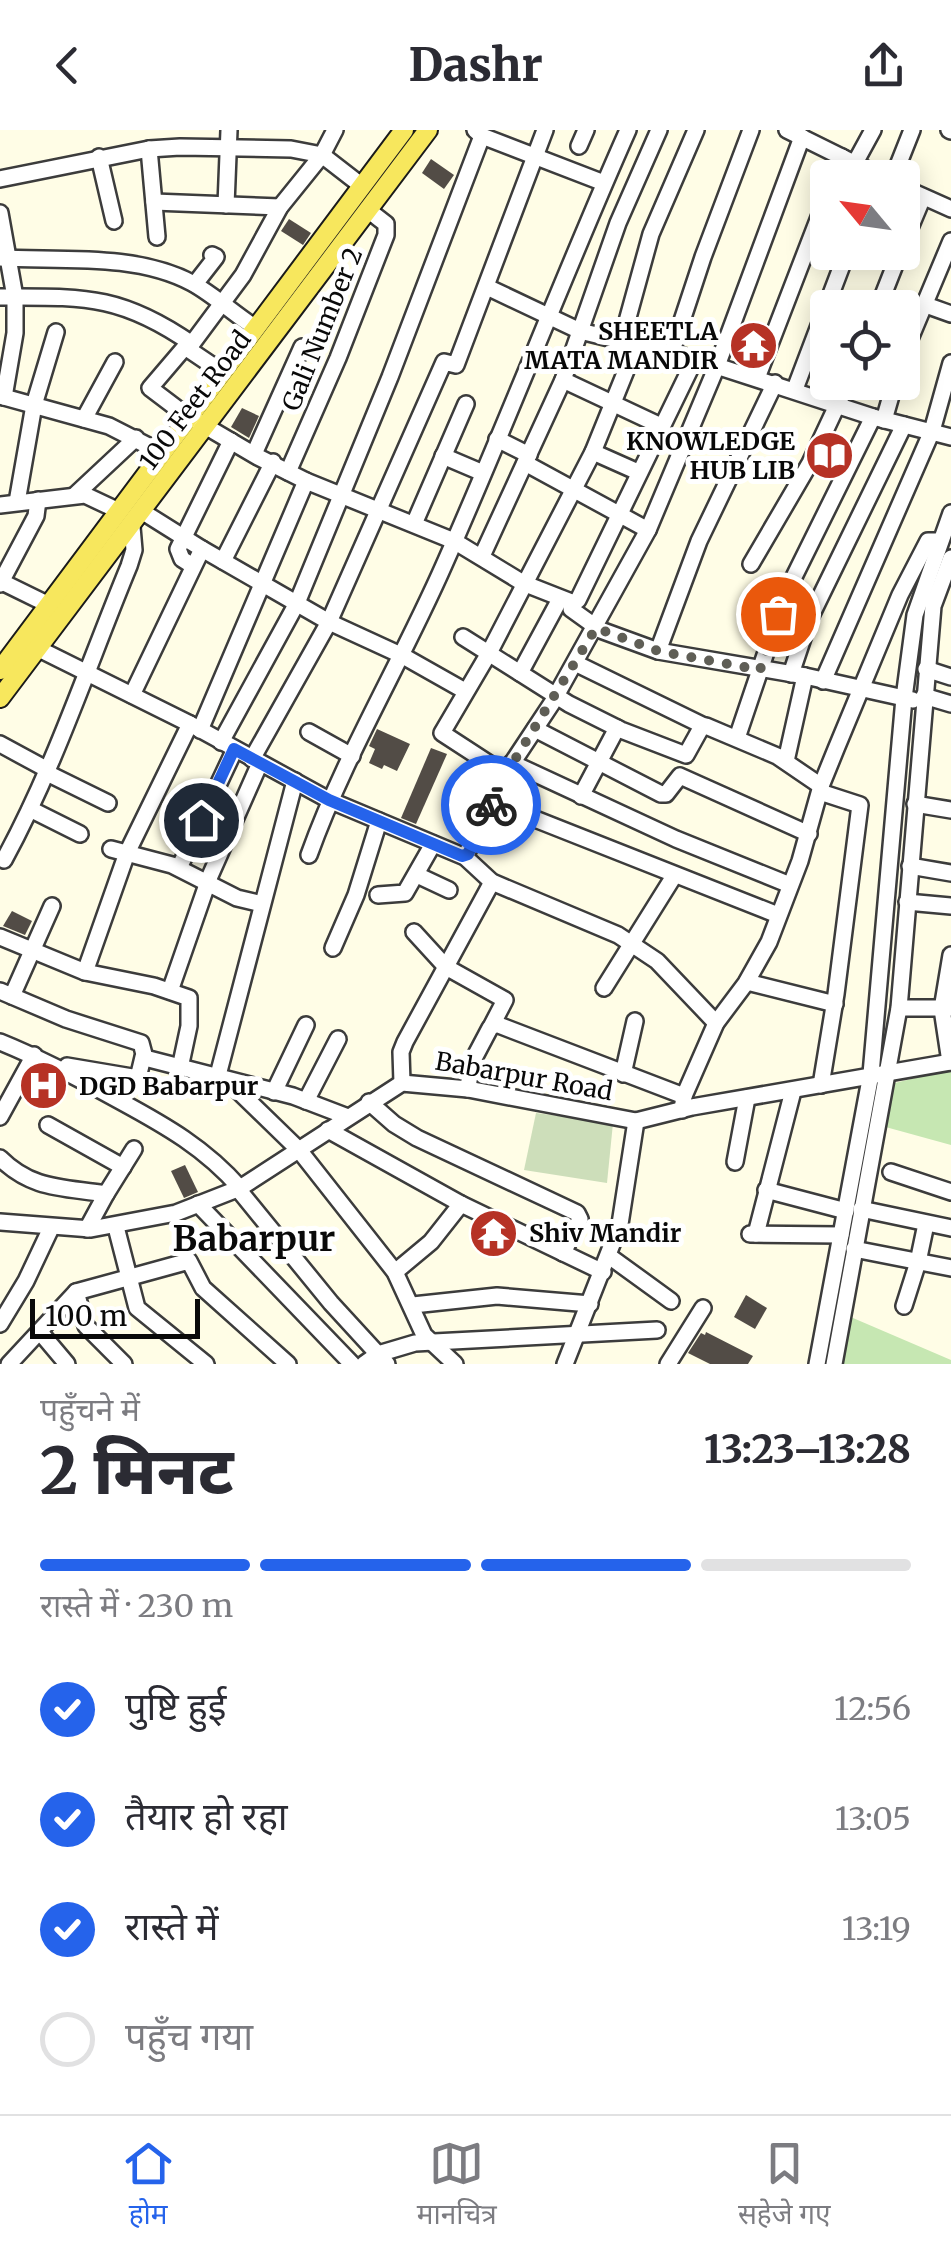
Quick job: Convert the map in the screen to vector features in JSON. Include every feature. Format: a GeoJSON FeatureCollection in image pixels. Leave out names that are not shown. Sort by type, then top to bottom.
{"type":"FeatureCollection","features":[{"type":"Feature","properties":{"kind":"main road","name":"100 Feet Road"},"geometry":{"type":"LineString","coordinates":[[0,670],[162,453],[199,422],[222,372],[404,130]]}},
{"type":"Feature","properties":{"kind":"main road","name":"100 Feet Road"},"geometry":{"type":"LineString","coordinates":[[0,698],[138,520],[199,422],[428,130]]}},
{"type":"Feature","properties":{"kind":"main road"},"geometry":{"type":"LineString","coordinates":[[362,186],[373,204]]}},
{"type":"Feature","properties":{"kind":"street"},"geometry":{"type":"LineString","coordinates":[[226,205],[229,130]]}},
{"type":"Feature","properties":{"kind":"street"},"geometry":{"type":"LineString","coordinates":[[290,148],[291,130]]}},
{"type":"Feature","properties":{"kind":"street"},"geometry":{"type":"LineString","coordinates":[[170,991],[256,761],[329,622],[444,362],[456,365],[545,130]]}},
{"type":"Feature","properties":{"kind":"street"},"geometry":{"type":"LineString","coordinates":[[579,146],[586,130]]}},
{"type":"Feature","properties":{"kind":"street"},"geometry":{"type":"LineString","coordinates":[[310,855],[329,800],[403,656],[454,541],[628,130]]}},
{"type":"Feature","properties":{"kind":"street"},"geometry":{"type":"LineString","coordinates":[[482,556],[563,380],[618,226],[659,130]]}},
{"type":"Feature","properties":{"kind":"street"},"geometry":{"type":"LineString","coordinates":[[696,130],[651,234],[614,405],[489,653],[442,734],[509,769],[790,885]]}},
{"type":"Feature","properties":{"kind":"street"},"geometry":{"type":"LineString","coordinates":[[671,354],[752,130]]}},
{"type":"Feature","properties":{"kind":"street"},"geometry":{"type":"LineString","coordinates":[[465,856],[509,769],[596,627],[648,530],[717,366],[795,133],[849,160],[873,130]]}},
{"type":"Feature","properties":{"kind":"street"},"geometry":{"type":"LineString","coordinates":[[893,160],[912,130]]}},
{"type":"Feature","properties":{"kind":"street"},"geometry":{"type":"LineString","coordinates":[[331,133],[322,156],[280,207],[243,275],[190,346],[150,388],[199,422],[306,481],[454,541],[524,583],[567,601],[578,600],[695,359]]}},
{"type":"Feature","properties":{"kind":"street"},"geometry":{"type":"LineString","coordinates":[[179,868],[228,745],[297,603],[342,494],[478,133],[604,183]]}},
{"type":"Feature","properties":{"kind":"street"},"geometry":{"type":"LineString","coordinates":[[0,179],[148,149],[170,138],[198,138],[228,148],[290,148],[322,156],[362,186]]}},
{"type":"Feature","properties":{"kind":"street"},"geometry":{"type":"LineString","coordinates":[[148,149],[157,238]]}},
{"type":"Feature","properties":{"kind":"street"},"geometry":{"type":"LineString","coordinates":[[99,157],[114,221]]}},
{"type":"Feature","properties":{"kind":"street"},"geometry":{"type":"LineString","coordinates":[[920,195],[949,205]]}},
{"type":"Feature","properties":{"kind":"street"},"geometry":{"type":"LineString","coordinates":[[920,203],[923,196]]}},
{"type":"Feature","properties":{"kind":"street"},"geometry":{"type":"LineString","coordinates":[[154,202],[280,207]]}},
{"type":"Feature","properties":{"kind":"street","name":"Gali Number 2"},"geometry":{"type":"LineString","coordinates":[[288,472],[386,235],[386,224],[373,204]]}},
{"type":"Feature","properties":{"kind":"street"},"geometry":{"type":"LineString","coordinates":[[0,213],[15,333],[2,396],[84,419],[136,438],[162,453]]}},
{"type":"Feature","properties":{"kind":"street"},"geometry":{"type":"LineString","coordinates":[[588,222],[651,234]]}},
{"type":"Feature","properties":{"kind":"street"},"geometry":{"type":"LineString","coordinates":[[757,378],[810,241]]}},
{"type":"Feature","properties":{"kind":"street"},"geometry":{"type":"LineString","coordinates":[[920,312],[951,242]]}},
{"type":"Feature","properties":{"kind":"street"},"geometry":{"type":"LineString","coordinates":[[196,284],[214,256],[243,275]]}},
{"type":"Feature","properties":{"kind":"street"},"geometry":{"type":"LineString","coordinates":[[4,258],[134,266],[178,276],[196,284],[256,328]]}},
{"type":"Feature","properties":{"kind":"street"},"geometry":{"type":"LineString","coordinates":[[795,390],[840,270]]}},
{"type":"Feature","properties":{"kind":"street"},"geometry":{"type":"LineString","coordinates":[[487,288],[580,331],[695,359],[879,419],[951,437]]}},
{"type":"Feature","properties":{"kind":"street"},"geometry":{"type":"LineString","coordinates":[[8,297],[67,297],[116,303],[160,324],[222,372]]}},
{"type":"Feature","properties":{"kind":"street"},"geometry":{"type":"LineString","coordinates":[[923,304],[951,314]]}},
{"type":"Feature","properties":{"kind":"street"},"geometry":{"type":"LineString","coordinates":[[17,502],[34,405],[56,332]]}},
{"type":"Feature","properties":{"kind":"street"},"geometry":{"type":"LineString","coordinates":[[254,454],[302,347]]}},
{"type":"Feature","properties":{"kind":"street"},"geometry":{"type":"LineString","coordinates":[[84,419],[115,362]]}},
{"type":"Feature","properties":{"kind":"street"},"geometry":{"type":"LineString","coordinates":[[823,681],[932,431],[951,363]]}},
{"type":"Feature","properties":{"kind":"street"},"geometry":{"type":"LineString","coordinates":[[563,380],[661,426]]}},
{"type":"Feature","properties":{"kind":"street"},"geometry":{"type":"LineString","coordinates":[[658,651],[699,541],[774,383]]}},
{"type":"Feature","properties":{"kind":"street"},"geometry":{"type":"LineString","coordinates":[[752,564],[810,463],[841,400]]}},
{"type":"Feature","properties":{"kind":"street"},"geometry":{"type":"LineString","coordinates":[[737,738],[786,594],[887,400]]}},
{"type":"Feature","properties":{"kind":"street"},"geometry":{"type":"LineString","coordinates":[[414,524],[466,404]]}},
{"type":"Feature","properties":{"kind":"street"},"geometry":{"type":"LineString","coordinates":[[791,764],[798,675],[808,620],[904,425]]}},
{"type":"Feature","properties":{"kind":"street"},"geometry":{"type":"LineString","coordinates":[[75,495],[136,438]]}},
{"type":"Feature","properties":{"kind":"street"},"geometry":{"type":"LineString","coordinates":[[496,439],[573,489],[648,530]]}},
{"type":"Feature","properties":{"kind":"street"},"geometry":{"type":"LineString","coordinates":[[193,566],[179,554],[183,537],[231,441]]}},
{"type":"Feature","properties":{"kind":"street"},"geometry":{"type":"LineString","coordinates":[[593,452],[638,472]]}},
{"type":"Feature","properties":{"kind":"street"},"geometry":{"type":"LineString","coordinates":[[443,456],[483,473]]}},
{"type":"Feature","properties":{"kind":"street"},"geometry":{"type":"LineString","coordinates":[[222,560],[273,462]]}},
{"type":"Feature","properties":{"kind":"street"},"geometry":{"type":"LineString","coordinates":[[85,972],[119,851],[195,727],[264,584],[306,481]]}},
{"type":"Feature","properties":{"kind":"street"},"geometry":{"type":"LineString","coordinates":[[0,505],[75,495],[93,498],[119,511]]}},
{"type":"Feature","properties":{"kind":"street"},"geometry":{"type":"LineString","coordinates":[[38,500],[36,516],[0,582],[49,605]]}},
{"type":"Feature","properties":{"kind":"street"},"geometry":{"type":"LineString","coordinates":[[879,1073],[904,698],[917,604],[951,513]]}},
{"type":"Feature","properties":{"kind":"street"},"geometry":{"type":"LineString","coordinates":[[4,860],[48,771],[88,674],[130,566],[138,520],[183,537],[329,622],[466,690]]}},
{"type":"Feature","properties":{"kind":"street"},"geometry":{"type":"LineString","coordinates":[[492,1026],[499,1025],[623,1074],[683,1103],[716,1022],[762,958],[809,834],[820,789],[884,631],[920,555],[930,539],[940,541]]}},
{"type":"Feature","properties":{"kind":"street"},"geometry":{"type":"LineString","coordinates":[[132,695],[202,549]]}},
{"type":"Feature","properties":{"kind":"street"},"geometry":{"type":"LineString","coordinates":[[834,1364],[854,1249],[854,1210],[879,1073],[898,1008],[933,606],[951,558]]}},
{"type":"Feature","properties":{"kind":"street"},"geometry":{"type":"LineString","coordinates":[[567,601],[571,609],[596,627],[658,651],[951,704]]}},
{"type":"Feature","properties":{"kind":"street"},"geometry":{"type":"LineString","coordinates":[[520,672],[567,601]]}},
{"type":"Feature","properties":{"kind":"street"},"geometry":{"type":"LineString","coordinates":[[933,606],[951,613]]}},
{"type":"Feature","properties":{"kind":"street"},"geometry":{"type":"LineString","coordinates":[[462,637],[555,697],[685,756],[704,726]]}},
{"type":"Feature","properties":{"kind":"street"},"geometry":{"type":"LineString","coordinates":[[37,648],[329,800],[465,856],[492,882],[561,909],[632,944],[668,971],[716,1022]]}},
{"type":"Feature","properties":{"kind":"street"},"geometry":{"type":"LineString","coordinates":[[574,663],[791,764],[820,789],[860,805],[821,1085]]}},
{"type":"Feature","properties":{"kind":"street"},"geometry":{"type":"LineString","coordinates":[[926,669],[951,677]]}},
{"type":"Feature","properties":{"kind":"street"},"geometry":{"type":"LineString","coordinates":[[582,796],[617,728]]}},
{"type":"Feature","properties":{"kind":"street"},"geometry":{"type":"LineString","coordinates":[[536,729],[664,794],[676,778],[684,777],[809,834]]}},
{"type":"Feature","properties":{"kind":"street"},"geometry":{"type":"LineString","coordinates":[[308,732],[352,756]]}},
{"type":"Feature","properties":{"kind":"street"},"geometry":{"type":"LineString","coordinates":[[0,744],[108,802]]}},
{"type":"Feature","properties":{"kind":"street"},"geometry":{"type":"LineString","coordinates":[[223,1080],[262,904],[295,781]]}},
{"type":"Feature","properties":{"kind":"street"},"geometry":{"type":"LineString","coordinates":[[492,802],[778,915]]}},
{"type":"Feature","properties":{"kind":"street"},"geometry":{"type":"LineString","coordinates":[[915,804],[951,810]]}},
{"type":"Feature","properties":{"kind":"street"},"geometry":{"type":"LineString","coordinates":[[30,809],[80,834]]}},
{"type":"Feature","properties":{"kind":"street"},"geometry":{"type":"LineString","coordinates":[[333,948],[356,895],[379,821]]}},
{"type":"Feature","properties":{"kind":"street"},"geometry":{"type":"LineString","coordinates":[[0,832],[15,841]]}},
{"type":"Feature","properties":{"kind":"street"},"geometry":{"type":"LineString","coordinates":[[378,895],[402,896],[432,844]]}},
{"type":"Feature","properties":{"kind":"street"},"geometry":{"type":"LineString","coordinates":[[119,851],[179,868],[236,898],[262,904]]}},
{"type":"Feature","properties":{"kind":"street"},"geometry":{"type":"LineString","coordinates":[[910,866],[951,873]]}},
{"type":"Feature","properties":{"kind":"street"},"geometry":{"type":"LineString","coordinates":[[417,874],[449,890]]}},
{"type":"Feature","properties":{"kind":"street"},"geometry":{"type":"LineString","coordinates":[[604,988],[674,876]]}},
{"type":"Feature","properties":{"kind":"street"},"geometry":{"type":"LineString","coordinates":[[402,1082],[402,1048],[492,882]]}},
{"type":"Feature","properties":{"kind":"street"},"geometry":{"type":"LineString","coordinates":[[907,902],[951,906]]}},
{"type":"Feature","properties":{"kind":"street"},"geometry":{"type":"LineString","coordinates":[[52,906],[34,952],[6,993],[96,1030],[141,1043],[143,1056],[138,1078],[53,1063]]}},
{"type":"Feature","properties":{"kind":"street"},"geometry":{"type":"LineString","coordinates":[[414,932],[446,967],[505,1000],[471,1064],[468,1089]]}},
{"type":"Feature","properties":{"kind":"street"},"geometry":{"type":"LineString","coordinates":[[0,937],[85,972],[185,995],[191,1002],[180,1068]]}},
{"type":"Feature","properties":{"kind":"street"},"geometry":{"type":"LineString","coordinates":[[950,1062],[946,1008],[951,956]]}},
{"type":"Feature","properties":{"kind":"street"},"geometry":{"type":"LineString","coordinates":[[747,982],[835,1004]]}},
{"type":"Feature","properties":{"kind":"street"},"geometry":{"type":"LineString","coordinates":[[898,1008],[946,1008]]}},
{"type":"Feature","properties":{"kind":"street"},"geometry":{"type":"LineString","coordinates":[[623,1074],[635,1021]]}},
{"type":"Feature","properties":{"kind":"street"},"geometry":{"type":"LineString","coordinates":[[274,1092],[306,1025]]}},
{"type":"Feature","properties":{"kind":"street"},"geometry":{"type":"LineString","coordinates":[[306,1100],[338,1039]]}},
{"type":"Feature","properties":{"kind":"street"},"geometry":{"type":"LineString","coordinates":[[0,1042],[53,1063],[186,1137],[239,1188],[376,1361],[404,1344],[657,1330]]}},
{"type":"Feature","properties":{"kind":"street"},"geometry":{"type":"LineString","coordinates":[[0,1117],[34,1055]]}},
{"type":"Feature","properties":{"kind":"street"},"geometry":{"type":"LineString","coordinates":[[143,1056],[306,1100],[348,1116]]}},
{"type":"Feature","properties":{"kind":"street","name":"Babarpur Road"},"geometry":{"type":"LineString","coordinates":[[0,1222],[87,1230],[176,1213],[239,1188],[402,1082],[468,1089],[636,1121],[683,1103],[748,1098],[950,1062]]}},
{"type":"Feature","properties":{"kind":"street"},"geometry":{"type":"LineString","coordinates":[[0,1080],[16,1088]]}},
{"type":"Feature","properties":{"kind":"street"},"geometry":{"type":"LineString","coordinates":[[223,1080],[299,1150],[395,1272],[430,1342],[455,1364]]}},
{"type":"Feature","properties":{"kind":"street"},"geometry":{"type":"LineString","coordinates":[[792,1091],[752,1234],[841,1235]]}},
{"type":"Feature","properties":{"kind":"street"},"geometry":{"type":"LineString","coordinates":[[734,1162],[748,1098]]}},
{"type":"Feature","properties":{"kind":"street"},"geometry":{"type":"LineString","coordinates":[[369,1102],[417,1138],[577,1213],[580,1219],[563,1253]]}},
{"type":"Feature","properties":{"kind":"street"},"geometry":{"type":"LineString","coordinates":[[565,1364],[608,1256],[626,1192],[636,1121]]}},
{"type":"Feature","properties":{"kind":"street"},"geometry":{"type":"LineString","coordinates":[[48,1124],[123,1167]]}},
{"type":"Feature","properties":{"kind":"street"},"geometry":{"type":"LineString","coordinates":[[328,1130],[461,1204],[602,1272]]}},
{"type":"Feature","properties":{"kind":"street"},"geometry":{"type":"LineString","coordinates":[[87,1230],[134,1149]]}},
{"type":"Feature","properties":{"kind":"street"},"geometry":{"type":"LineString","coordinates":[[0,1158],[31,1182],[106,1194]]}},
{"type":"Feature","properties":{"kind":"street"},"geometry":{"type":"LineString","coordinates":[[891,1172],[951,1192]]}},
{"type":"Feature","properties":{"kind":"street"},"geometry":{"type":"LineString","coordinates":[[766,1190],[951,1228]]}},
{"type":"Feature","properties":{"kind":"street"},"geometry":{"type":"LineString","coordinates":[[198,1204],[352,1364]]}},
{"type":"Feature","properties":{"kind":"street"},"geometry":{"type":"LineString","coordinates":[[395,1272],[431,1242],[461,1204]]}},
{"type":"Feature","properties":{"kind":"street"},"geometry":{"type":"LineString","coordinates":[[817,1364],[841,1235],[854,1210]]}},
{"type":"Feature","properties":{"kind":"street"},"geometry":{"type":"LineString","coordinates":[[904,1306],[926,1224]]}},
{"type":"Feature","properties":{"kind":"street"},"geometry":{"type":"LineString","coordinates":[[116,1227],[142,1313],[206,1364]]}},
{"type":"Feature","properties":{"kind":"street"},"geometry":{"type":"LineString","coordinates":[[0,1324],[51,1228]]}},
{"type":"Feature","properties":{"kind":"street"},"geometry":{"type":"LineString","coordinates":[[854,1249],[951,1268]]}},
{"type":"Feature","properties":{"kind":"street"},"geometry":{"type":"LineString","coordinates":[[608,1256],[671,1301]]}},
{"type":"Feature","properties":{"kind":"street"},"geometry":{"type":"LineString","coordinates":[[10,1364],[76,1292],[188,1260],[203,1288],[288,1364]]}},
{"type":"Feature","properties":{"kind":"street"},"geometry":{"type":"LineString","coordinates":[[76,1292],[86,1326],[124,1364]]}},
{"type":"Feature","properties":{"kind":"street"},"geometry":{"type":"LineString","coordinates":[[413,1305],[497,1296],[590,1304]]}},
{"type":"Feature","properties":{"kind":"street"},"geometry":{"type":"LineString","coordinates":[[668,1364],[703,1308]]}},
{"type":"Feature","properties":{"kind":"street"},"geometry":{"type":"LineString","coordinates":[[40,1332],[67,1364]]}},
{"type":"Feature","properties":{"kind":"green space"},"geometry":{"type":"Polygon","coordinates":[[[951,1069],[951,1145],[882,1126],[887,1085],[951,1069]]]}},
{"type":"Feature","properties":{"kind":"green space"},"geometry":{"type":"Polygon","coordinates":[[[536,1113],[613,1123],[607,1183],[524,1170],[536,1113]]]}},
{"type":"Feature","properties":{"kind":"green space"},"geometry":{"type":"Polygon","coordinates":[[[846,1315],[951,1360],[951,1364],[838,1364],[846,1315]]]}},
{"type":"Feature","properties":{"kind":"building"},"geometry":{"type":"Polygon","coordinates":[[[431,159],[454,175],[444,189],[422,173],[431,159]]]}},
{"type":"Feature","properties":{"kind":"building"},"geometry":{"type":"Polygon","coordinates":[[[289,219],[311,233],[303,245],[281,231],[289,219]]]}},
{"type":"Feature","properties":{"kind":"building"},"geometry":{"type":"Polygon","coordinates":[[[242,408],[259,416],[249,438],[231,427],[242,408]]]}},
{"type":"Feature","properties":{"kind":"building"},"geometry":{"type":"Polygon","coordinates":[[[377,729],[410,744],[397,771],[369,763],[375,749],[369,746],[377,729]]]}},
{"type":"Feature","properties":{"kind":"building"},"geometry":{"type":"Polygon","coordinates":[[[431,748],[447,754],[416,824],[401,818],[431,748]]]}},
{"type":"Feature","properties":{"kind":"building"},"geometry":{"type":"Polygon","coordinates":[[[12,911],[32,921],[25,935],[3,926],[12,911]]]}},
{"type":"Feature","properties":{"kind":"building","name":"DGD Babarpur"},"geometry":{"type":"Polygon","coordinates":[[[47,1075],[60,1082],[49,1102],[27,1090],[35,1077],[43,1082],[47,1075]]]}},
{"type":"Feature","properties":{"kind":"building"},"geometry":{"type":"Polygon","coordinates":[[[185,1165],[198,1192],[184,1198],[171,1171],[185,1165]]]}},
{"type":"Feature","properties":{"kind":"building"},"geometry":{"type":"Polygon","coordinates":[[[746,1295],[767,1308],[755,1329],[734,1317],[746,1295]]]}},
{"type":"Feature","properties":{"kind":"building"},"geometry":{"type":"Polygon","coordinates":[[[701,1333],[753,1356],[748,1364],[710,1364],[688,1353],[701,1333]]]}},
{"type":"Feature","properties":{"kind":"way so far"},"geometry":{"type":"LineString","coordinates":[[491,805],[596,628],[658,651],[760,670],[778,614]]}},
{"type":"Feature","properties":{"kind":"place","name":"SHEETLA MATA MANDIR"},"geometry":{"type":"Point","coordinates":[753,345]}},
{"type":"Feature","properties":{"kind":"place","name":"KNOWLEDGE HUB LIB"},"geometry":{"type":"Point","coordinates":[830,455]}},
{"type":"Feature","properties":{"kind":"place","name":"DGD Babarpur"},"geometry":{"type":"Point","coordinates":[44,1086]}},
{"type":"Feature","properties":{"kind":"place","name":"Shiv Mandir"},"geometry":{"type":"Point","coordinates":[494,1233]}},
{"type":"Feature","properties":{"kind":"district","name":"Babarpur"},"geometry":{"type":"Point","coordinates":[254,1239]}},
{"type":"Feature","properties":{"kind":"route"},"geometry":{"type":"LineString","coordinates":[[201,820],[234,749],[329,800],[462,856],[468,854],[491,805]]}}]}
